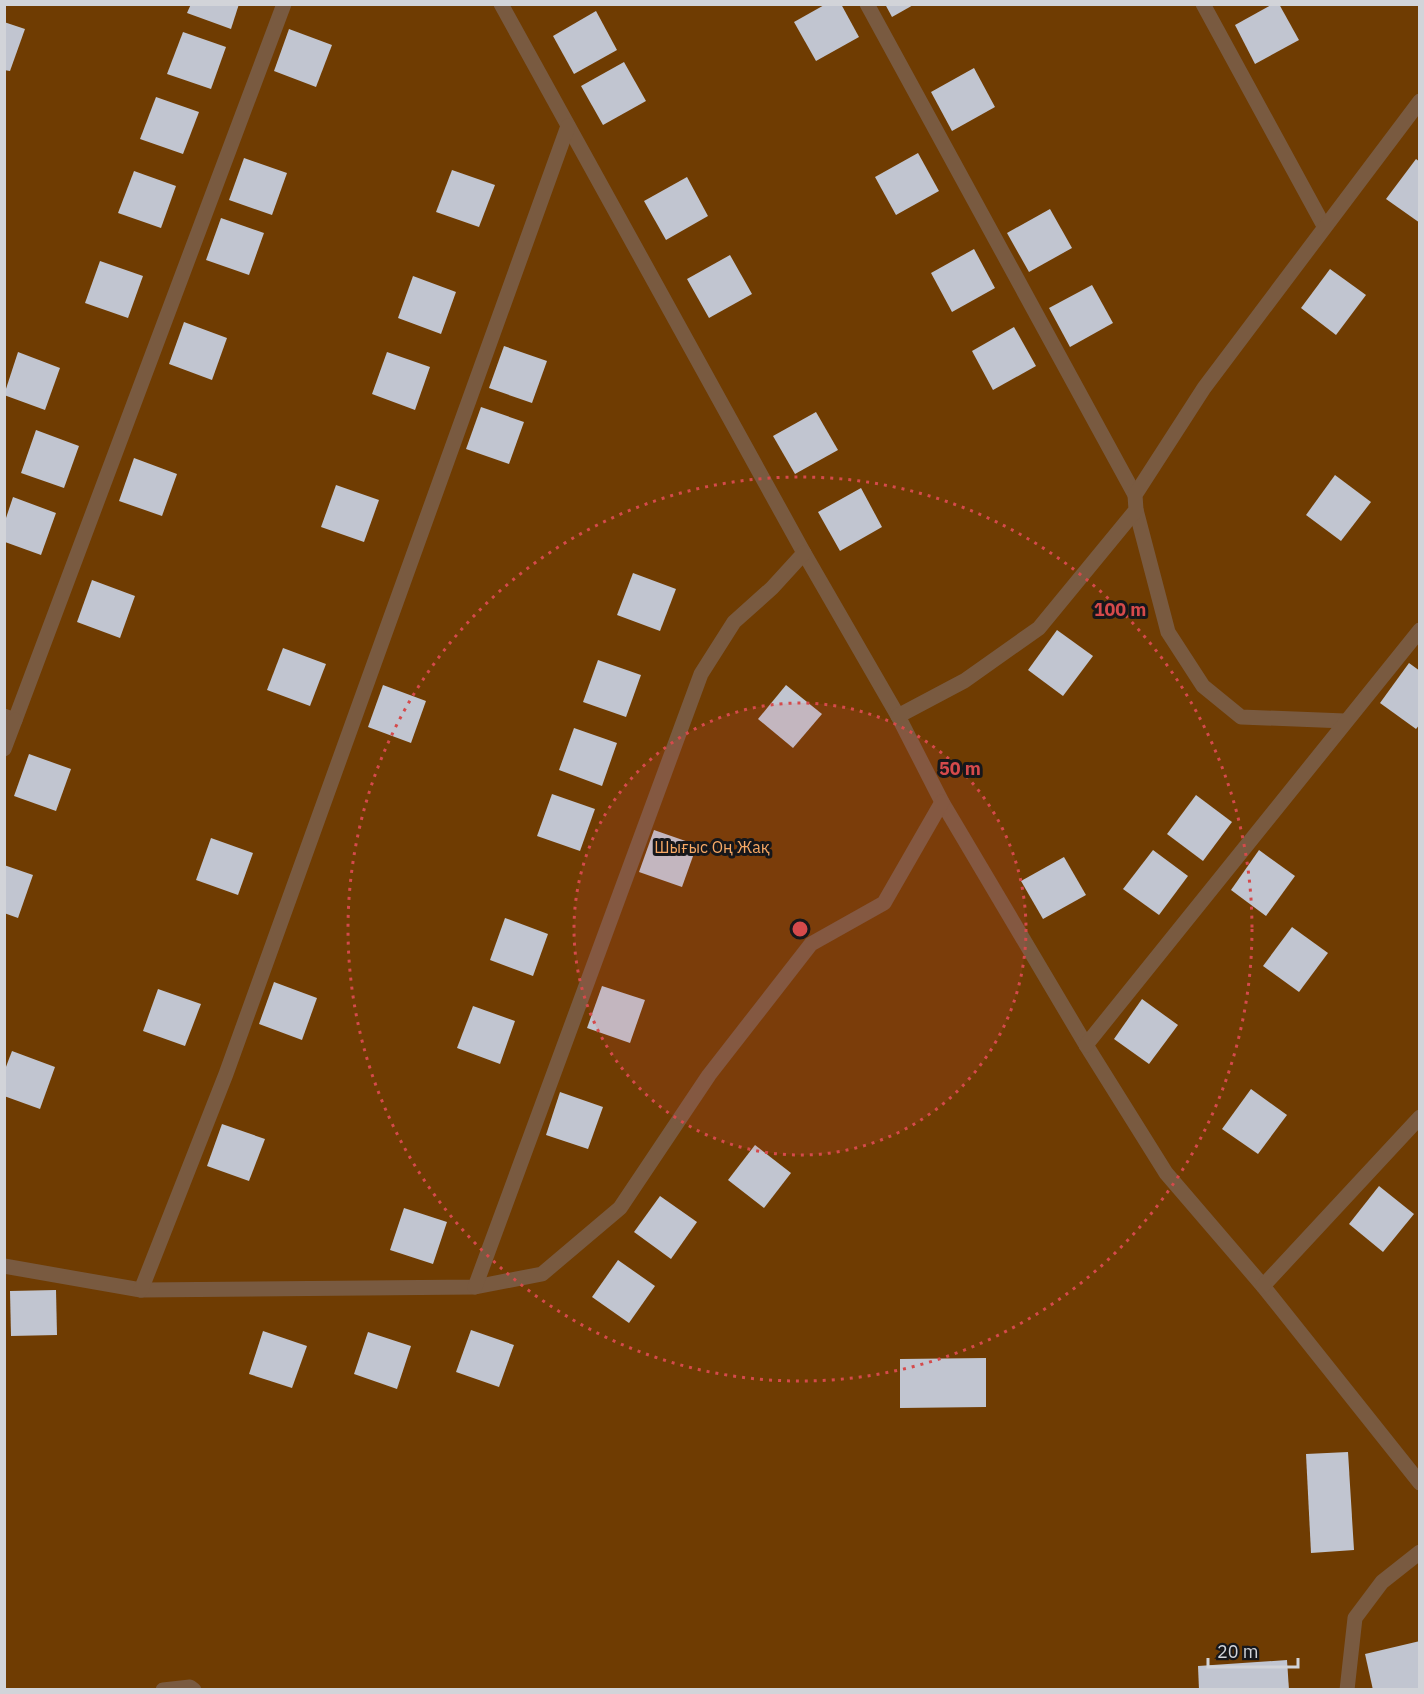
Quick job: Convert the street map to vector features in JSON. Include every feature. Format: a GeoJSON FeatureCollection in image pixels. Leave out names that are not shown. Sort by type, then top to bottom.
{"type":"FeatureCollection","features":[{"type":"Feature","properties":{"kind":"street"},"geometry":{"type":"LineString","coordinates":[[4,749],[10,718],[284,4]]}},
{"type":"Feature","properties":{"kind":"street"},"geometry":{"type":"LineString","coordinates":[[501,4],[804,553],[898,716],[942,802],[1086,1045],[1166,1173],[1263,1286],[1419,1483]]}},
{"type":"Feature","properties":{"kind":"street"},"geometry":{"type":"LineString","coordinates":[[867,4],[1136,502],[1168,632],[1203,686],[1241,717],[1346,721]]}},
{"type":"Feature","properties":{"kind":"street"},"geometry":{"type":"LineString","coordinates":[[1203,4],[1324,226]]}},
{"type":"Feature","properties":{"kind":"street"},"geometry":{"type":"LineString","coordinates":[[898,716],[964,681],[1039,628],[1136,502],[1204,388],[1419,101]]}},
{"type":"Feature","properties":{"kind":"street"},"geometry":{"type":"LineString","coordinates":[[141,1290],[226,1074],[568,126]]}},
{"type":"Feature","properties":{"kind":"street"},"geometry":{"type":"LineString","coordinates":[[475,1287],[701,674],[734,622],[772,588],[804,553]]}},
{"type":"Feature","properties":{"kind":"street"},"geometry":{"type":"LineString","coordinates":[[1086,1045],[1419,630]]}},
{"type":"Feature","properties":{"kind":"street"},"geometry":{"type":"LineString","coordinates":[[4,1266],[141,1290],[475,1287],[542,1274],[620,1208],[709,1075],[811,944],[885,903],[942,802]]}},
{"type":"Feature","properties":{"kind":"street"},"geometry":{"type":"LineString","coordinates":[[1263,1286],[1419,1117]]}},
{"type":"Feature","properties":{"kind":"street"},"geometry":{"type":"LineString","coordinates":[[1347,1689],[1355,1618],[1382,1582],[1419,1552]]}},
{"type":"Feature","properties":{"kind":"street"},"geometry":{"type":"LineString","coordinates":[[163,1689],[190,1687],[194,1689]]}},
{"type":"Feature","properties":{"kind":"green space","name":"Шығыс Оң Жақ"},"geometry":{"type":"Polygon","coordinates":[[[5,5],[1419,5],[1419,1689],[5,1689],[5,5]]]}},
{"type":"Feature","properties":{"kind":"building"},"geometry":{"type":"Polygon","coordinates":[[[191,4],[239,4],[231,29],[187,13],[191,4]]]}},
{"type":"Feature","properties":{"kind":"building"},"geometry":{"type":"Polygon","coordinates":[[[826,4],[841,4],[859,37],[816,61],[794,22],[826,4]]]}},
{"type":"Feature","properties":{"kind":"building"},"geometry":{"type":"Polygon","coordinates":[[[885,4],[915,4],[892,17],[885,4]]]}},
{"type":"Feature","properties":{"kind":"building"},"geometry":{"type":"Polygon","coordinates":[[[1273,4],[1279,4],[1299,40],[1255,64],[1235,25],[1273,4]]]}},
{"type":"Feature","properties":{"kind":"building"},"geometry":{"type":"Polygon","coordinates":[[[596,11],[617,50],[574,74],[553,36],[596,11]]]}},
{"type":"Feature","properties":{"kind":"building"},"geometry":{"type":"Polygon","coordinates":[[[4,22],[25,29],[10,71],[4,70],[4,22]]]}},
{"type":"Feature","properties":{"kind":"building"},"geometry":{"type":"Polygon","coordinates":[[[289,29],[332,45],[316,87],[274,71],[289,29]]]}},
{"type":"Feature","properties":{"kind":"building"},"geometry":{"type":"Polygon","coordinates":[[[183,32],[226,47],[211,89],[167,74],[183,32]]]}},
{"type":"Feature","properties":{"kind":"building"},"geometry":{"type":"Polygon","coordinates":[[[624,62],[646,101],[603,125],[581,86],[624,62]]]}},
{"type":"Feature","properties":{"kind":"building"},"geometry":{"type":"Polygon","coordinates":[[[974,68],[995,107],[952,131],[931,92],[974,68]]]}},
{"type":"Feature","properties":{"kind":"building"},"geometry":{"type":"Polygon","coordinates":[[[156,97],[199,112],[183,154],[140,139],[156,97]]]}},
{"type":"Feature","properties":{"kind":"building"},"geometry":{"type":"Polygon","coordinates":[[[918,153],[939,191],[896,215],[875,177],[918,153]]]}},
{"type":"Feature","properties":{"kind":"building"},"geometry":{"type":"Polygon","coordinates":[[[244,158],[287,173],[272,215],[229,200],[244,158]]]}},
{"type":"Feature","properties":{"kind":"building"},"geometry":{"type":"Polygon","coordinates":[[[1416,159],[1420,162],[1420,223],[1386,199],[1416,159]]]}},
{"type":"Feature","properties":{"kind":"building"},"geometry":{"type":"Polygon","coordinates":[[[452,170],[495,185],[479,227],[436,212],[452,170]]]}},
{"type":"Feature","properties":{"kind":"building"},"geometry":{"type":"Polygon","coordinates":[[[134,171],[176,186],[161,228],[118,213],[134,171]]]}},
{"type":"Feature","properties":{"kind":"building"},"geometry":{"type":"Polygon","coordinates":[[[687,177],[708,216],[666,240],[644,201],[687,177]]]}},
{"type":"Feature","properties":{"kind":"building"},"geometry":{"type":"Polygon","coordinates":[[[1050,209],[1072,248],[1029,272],[1007,233],[1050,209]]]}},
{"type":"Feature","properties":{"kind":"building"},"geometry":{"type":"Polygon","coordinates":[[[221,218],[264,233],[249,275],[206,260],[221,218]]]}},
{"type":"Feature","properties":{"kind":"building"},"geometry":{"type":"Polygon","coordinates":[[[974,249],[995,288],[952,312],[931,273],[974,249]]]}},
{"type":"Feature","properties":{"kind":"building"},"geometry":{"type":"Polygon","coordinates":[[[730,255],[752,294],[709,318],[687,279],[730,255]]]}},
{"type":"Feature","properties":{"kind":"building"},"geometry":{"type":"Polygon","coordinates":[[[100,261],[143,276],[128,318],[85,303],[100,261]]]}},
{"type":"Feature","properties":{"kind":"building"},"geometry":{"type":"Polygon","coordinates":[[[1330,269],[1366,295],[1336,335],[1301,308],[1330,269]]]}},
{"type":"Feature","properties":{"kind":"building"},"geometry":{"type":"Polygon","coordinates":[[[413,276],[456,292],[441,334],[398,318],[413,276]]]}},
{"type":"Feature","properties":{"kind":"building"},"geometry":{"type":"Polygon","coordinates":[[[1092,285],[1113,323],[1070,347],[1049,308],[1092,285]]]}},
{"type":"Feature","properties":{"kind":"building"},"geometry":{"type":"Polygon","coordinates":[[[184,322],[227,338],[212,380],[169,364],[184,322]]]}},
{"type":"Feature","properties":{"kind":"building"},"geometry":{"type":"Polygon","coordinates":[[[1014,327],[1036,366],[993,390],[972,351],[1014,327]]]}},
{"type":"Feature","properties":{"kind":"building"},"geometry":{"type":"Polygon","coordinates":[[[504,346],[547,361],[532,403],[489,388],[504,346]]]}},
{"type":"Feature","properties":{"kind":"building"},"geometry":{"type":"Polygon","coordinates":[[[18,352],[60,368],[45,410],[4,395],[18,352]]]}},
{"type":"Feature","properties":{"kind":"building"},"geometry":{"type":"Polygon","coordinates":[[[387,352],[430,367],[415,410],[372,394],[387,352]]]}},
{"type":"Feature","properties":{"kind":"building"},"geometry":{"type":"Polygon","coordinates":[[[481,407],[524,422],[509,464],[466,449],[481,407]]]}},
{"type":"Feature","properties":{"kind":"building"},"geometry":{"type":"Polygon","coordinates":[[[816,412],[838,450],[795,474],[773,436],[816,412]]]}},
{"type":"Feature","properties":{"kind":"building"},"geometry":{"type":"Polygon","coordinates":[[[36,430],[79,446],[64,488],[21,473],[36,430]]]}},
{"type":"Feature","properties":{"kind":"building"},"geometry":{"type":"Polygon","coordinates":[[[134,458],[177,474],[162,516],[119,501],[134,458]]]}},
{"type":"Feature","properties":{"kind":"building"},"geometry":{"type":"Polygon","coordinates":[[[1335,475],[1371,502],[1341,541],[1306,515],[1335,475]]]}},
{"type":"Feature","properties":{"kind":"building"},"geometry":{"type":"Polygon","coordinates":[[[336,485],[379,500],[364,542],[321,527],[336,485]]]}},
{"type":"Feature","properties":{"kind":"building"},"geometry":{"type":"Polygon","coordinates":[[[861,488],[882,527],[840,551],[818,512],[861,488]]]}},
{"type":"Feature","properties":{"kind":"building"},"geometry":{"type":"Polygon","coordinates":[[[13,497],[56,513],[41,555],[5,542],[5,521],[13,497]]]}},
{"type":"Feature","properties":{"kind":"building"},"geometry":{"type":"Polygon","coordinates":[[[633,573],[676,589],[660,631],[617,615],[633,573]]]}},
{"type":"Feature","properties":{"kind":"building"},"geometry":{"type":"Polygon","coordinates":[[[92,580],[135,596],[120,638],[77,622],[92,580]]]}},
{"type":"Feature","properties":{"kind":"building"},"geometry":{"type":"Polygon","coordinates":[[[1057,630],[1093,656],[1063,696],[1028,670],[1057,630]]]}},
{"type":"Feature","properties":{"kind":"building"},"geometry":{"type":"Polygon","coordinates":[[[283,648],[326,664],[310,706],[267,690],[283,648]]]}},
{"type":"Feature","properties":{"kind":"building"},"geometry":{"type":"Polygon","coordinates":[[[598,660],[641,675],[626,717],[583,702],[598,660]]]}},
{"type":"Feature","properties":{"kind":"building"},"geometry":{"type":"Polygon","coordinates":[[[1409,663],[1420,671],[1420,724],[1416,729],[1380,703],[1409,663]]]}},
{"type":"Feature","properties":{"kind":"building"},"geometry":{"type":"Polygon","coordinates":[[[383,685],[426,701],[411,743],[368,727],[383,685]]]}},
{"type":"Feature","properties":{"kind":"building"},"geometry":{"type":"Polygon","coordinates":[[[786,685],[822,714],[793,748],[758,719],[786,685]]]}},
{"type":"Feature","properties":{"kind":"building"},"geometry":{"type":"Polygon","coordinates":[[[574,728],[617,743],[602,786],[559,770],[574,728]]]}},
{"type":"Feature","properties":{"kind":"building"},"geometry":{"type":"Polygon","coordinates":[[[29,754],[71,769],[56,811],[14,796],[29,754]]]}},
{"type":"Feature","properties":{"kind":"building"},"geometry":{"type":"Polygon","coordinates":[[[552,794],[595,809],[580,851],[537,836],[552,794]]]}},
{"type":"Feature","properties":{"kind":"building"},"geometry":{"type":"Polygon","coordinates":[[[1196,795],[1232,822],[1203,861],[1167,834],[1196,795]]]}},
{"type":"Feature","properties":{"kind":"building"},"geometry":{"type":"Polygon","coordinates":[[[654,830],[697,845],[682,887],[639,872],[654,830]]]}},
{"type":"Feature","properties":{"kind":"building"},"geometry":{"type":"Polygon","coordinates":[[[211,838],[253,853],[238,895],[196,880],[211,838]]]}},
{"type":"Feature","properties":{"kind":"building"},"geometry":{"type":"Polygon","coordinates":[[[1153,850],[1188,876],[1159,915],[1123,889],[1153,850]]]}},
{"type":"Feature","properties":{"kind":"building"},"geometry":{"type":"Polygon","coordinates":[[[1259,850],[1295,876],[1266,916],[1231,890],[1259,850]]]}},
{"type":"Feature","properties":{"kind":"building"},"geometry":{"type":"Polygon","coordinates":[[[1064,857],[1086,895],[1043,919],[1021,881],[1064,857]]]}},
{"type":"Feature","properties":{"kind":"building"},"geometry":{"type":"Polygon","coordinates":[[[4,865],[33,875],[18,918],[4,913],[4,865]]]}},
{"type":"Feature","properties":{"kind":"building"},"geometry":{"type":"Polygon","coordinates":[[[505,918],[548,934],[533,976],[490,960],[505,918]]]}},
{"type":"Feature","properties":{"kind":"building"},"geometry":{"type":"Polygon","coordinates":[[[1292,927],[1328,953],[1299,992],[1263,966],[1292,927]]]}},
{"type":"Feature","properties":{"kind":"building"},"geometry":{"type":"Polygon","coordinates":[[[274,982],[317,998],[302,1040],[259,1024],[274,982]]]}},
{"type":"Feature","properties":{"kind":"building"},"geometry":{"type":"Polygon","coordinates":[[[602,986],[645,1000],[630,1043],[587,1028],[602,986]]]}},
{"type":"Feature","properties":{"kind":"building"},"geometry":{"type":"Polygon","coordinates":[[[158,989],[201,1004],[185,1046],[143,1031],[158,989]]]}},
{"type":"Feature","properties":{"kind":"building"},"geometry":{"type":"Polygon","coordinates":[[[1142,999],[1178,1025],[1149,1064],[1114,1039],[1142,999]]]}},
{"type":"Feature","properties":{"kind":"building"},"geometry":{"type":"Polygon","coordinates":[[[473,1006],[515,1021],[500,1064],[457,1048],[473,1006]]]}},
{"type":"Feature","properties":{"kind":"building"},"geometry":{"type":"Polygon","coordinates":[[[12,1051],[55,1067],[40,1109],[4,1096],[4,1072],[12,1051]]]}},
{"type":"Feature","properties":{"kind":"building"},"geometry":{"type":"Polygon","coordinates":[[[1251,1089],[1287,1115],[1258,1154],[1222,1129],[1251,1089]]]}},
{"type":"Feature","properties":{"kind":"building"},"geometry":{"type":"Polygon","coordinates":[[[560,1092],[603,1107],[588,1149],[546,1135],[560,1092]]]}},
{"type":"Feature","properties":{"kind":"building"},"geometry":{"type":"Polygon","coordinates":[[[222,1124],[265,1139],[249,1181],[207,1166],[222,1124]]]}},
{"type":"Feature","properties":{"kind":"building"},"geometry":{"type":"Polygon","coordinates":[[[755,1145],[791,1173],[764,1208],[728,1180],[755,1145]]]}},
{"type":"Feature","properties":{"kind":"building"},"geometry":{"type":"Polygon","coordinates":[[[1379,1186],[1414,1214],[1383,1252],[1349,1224],[1379,1186]]]}},
{"type":"Feature","properties":{"kind":"building"},"geometry":{"type":"Polygon","coordinates":[[[660,1196],[697,1222],[671,1259],[634,1232],[660,1196]]]}},
{"type":"Feature","properties":{"kind":"building"},"geometry":{"type":"Polygon","coordinates":[[[404,1208],[447,1222],[433,1264],[390,1250],[404,1208]]]}},
{"type":"Feature","properties":{"kind":"building"},"geometry":{"type":"Polygon","coordinates":[[[618,1260],[655,1286],[629,1323],[592,1297],[618,1260]]]}},
{"type":"Feature","properties":{"kind":"building"},"geometry":{"type":"Polygon","coordinates":[[[56,1290],[57,1335],[11,1336],[10,1291],[56,1290]]]}},
{"type":"Feature","properties":{"kind":"building"},"geometry":{"type":"Polygon","coordinates":[[[471,1330],[514,1345],[499,1387],[456,1372],[471,1330]]]}},
{"type":"Feature","properties":{"kind":"building"},"geometry":{"type":"Polygon","coordinates":[[[263,1331],[307,1346],[292,1388],[249,1374],[263,1331]]]}},
{"type":"Feature","properties":{"kind":"building"},"geometry":{"type":"Polygon","coordinates":[[[368,1332],[411,1346],[397,1389],[354,1374],[368,1332]]]}},
{"type":"Feature","properties":{"kind":"building"},"geometry":{"type":"Polygon","coordinates":[[[986,1358],[986,1407],[900,1408],[900,1359],[986,1358]]]}},
{"type":"Feature","properties":{"kind":"building"},"geometry":{"type":"Polygon","coordinates":[[[1348,1452],[1354,1550],[1311,1553],[1306,1454],[1348,1452]]]}},
{"type":"Feature","properties":{"kind":"building"},"geometry":{"type":"Polygon","coordinates":[[[1420,1641],[1420,1690],[1373,1690],[1365,1654],[1420,1641]]]}},
{"type":"Feature","properties":{"kind":"building"},"geometry":{"type":"Polygon","coordinates":[[[1287,1660],[1289,1690],[1199,1690],[1198,1666],[1287,1660]]]}}]}
